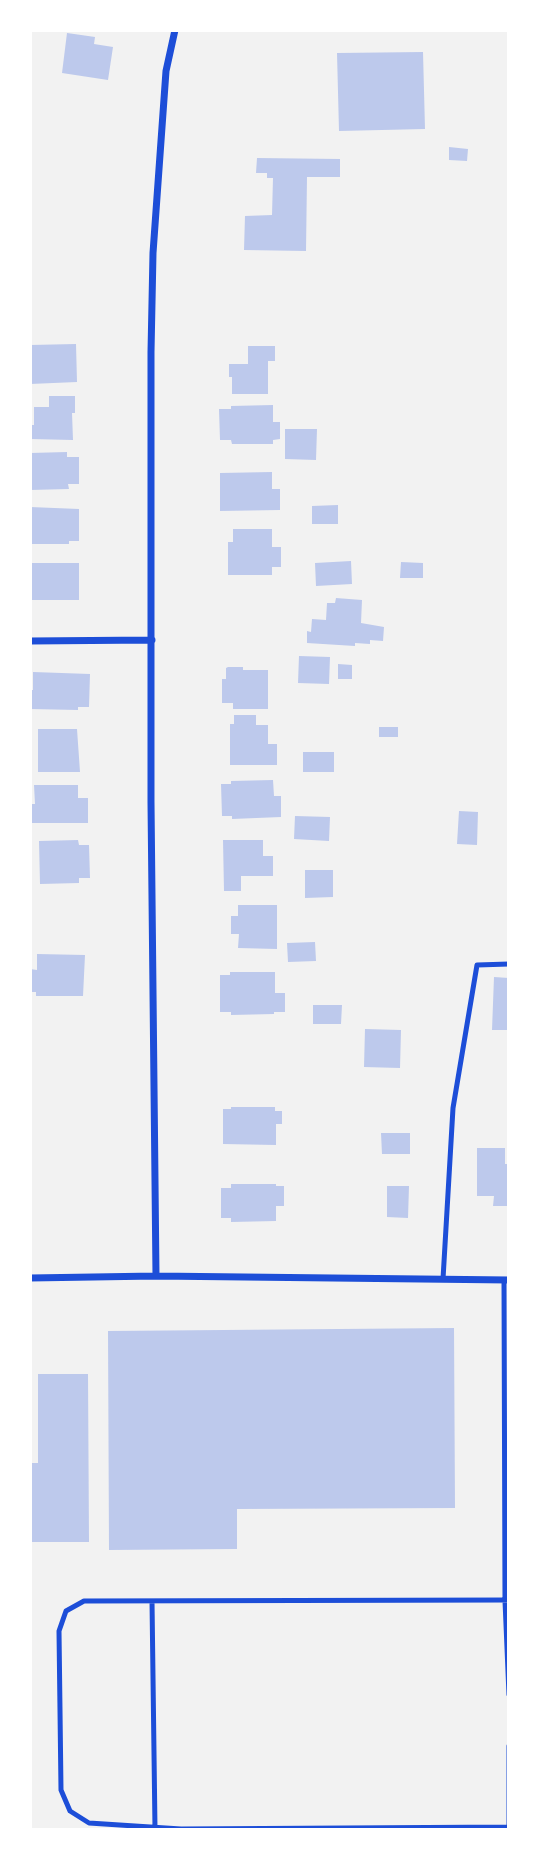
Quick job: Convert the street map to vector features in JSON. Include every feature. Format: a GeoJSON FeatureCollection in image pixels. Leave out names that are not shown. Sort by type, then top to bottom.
{"type":"FeatureCollection","features":[{"type":"Feature","properties":{"kind":"street"},"geometry":{"type":"LineString","coordinates":[[156,1276],[151,816],[150,466],[153,253],[166,71],[175,30]]}},
{"type":"Feature","properties":{"kind":"street"},"geometry":{"type":"LineString","coordinates":[[30,640],[152,640]]}},
{"type":"Feature","properties":{"kind":"street"},"geometry":{"type":"LineString","coordinates":[[30,1278],[156,1276],[507,1280]]}},
{"type":"Feature","properties":{"kind":"lane"},"geometry":{"type":"LineString","coordinates":[[443,1279],[453,1108],[477,965],[509,964]]}},
{"type":"Feature","properties":{"kind":"lane"},"geometry":{"type":"LineString","coordinates":[[507,1280],[509,1695]]}},
{"type":"Feature","properties":{"kind":"lane"},"geometry":{"type":"LineString","coordinates":[[507,1600],[84,1601],[66,1611],[59,1631],[61,1790],[70,1811],[89,1823],[155,1829],[509,1828],[509,1746]]}},
{"type":"Feature","properties":{"kind":"lane"},"geometry":{"type":"LineString","coordinates":[[152,1601],[155,1829]]}},
{"type":"Feature","properties":{"kind":"building"},"geometry":{"type":"Polygon","coordinates":[[[67,33],[95,37],[94,44],[113,47],[108,80],[62,73],[67,33]]]}},
{"type":"Feature","properties":{"kind":"building"},"geometry":{"type":"Polygon","coordinates":[[[423,52],[425,129],[339,131],[337,53],[423,52]]]}},
{"type":"Feature","properties":{"kind":"building"},"geometry":{"type":"Polygon","coordinates":[[[449,147],[468,149],[467,161],[449,160],[449,147]]]}},
{"type":"Feature","properties":{"kind":"building"},"geometry":{"type":"Polygon","coordinates":[[[257,158],[340,159],[340,177],[307,177],[306,251],[244,250],[245,216],[272,215],[273,178],[267,178],[267,173],[256,173],[257,158]]]}},
{"type":"Feature","properties":{"kind":"building"},"geometry":{"type":"Polygon","coordinates":[[[76,344],[77,382],[30,384],[30,345],[76,344]]]}},
{"type":"Feature","properties":{"kind":"building"},"geometry":{"type":"Polygon","coordinates":[[[248,346],[275,346],[275,361],[268,361],[268,394],[232,394],[229,364],[248,364],[248,346]]]}},
{"type":"Feature","properties":{"kind":"building"},"geometry":{"type":"Polygon","coordinates":[[[49,396],[75,396],[75,413],[72,413],[73,440],[30,439],[30,425],[34,425],[34,407],[49,407],[49,396]]]}},
{"type":"Feature","properties":{"kind":"building"},"geometry":{"type":"Polygon","coordinates":[[[273,405],[273,422],[280,422],[280,439],[273,440],[273,444],[232,444],[231,440],[220,440],[219,409],[231,409],[231,406],[273,405]]]}},
{"type":"Feature","properties":{"kind":"building"},"geometry":{"type":"Polygon","coordinates":[[[285,429],[317,429],[316,460],[285,459],[285,429]]]}},
{"type":"Feature","properties":{"kind":"building"},"geometry":{"type":"Polygon","coordinates":[[[67,452],[67,457],[79,457],[79,484],[68,484],[69,489],[30,490],[30,453],[67,452]]]}},
{"type":"Feature","properties":{"kind":"building"},"geometry":{"type":"Polygon","coordinates":[[[272,472],[272,489],[280,489],[280,510],[220,511],[220,473],[272,472]]]}},
{"type":"Feature","properties":{"kind":"building"},"geometry":{"type":"Polygon","coordinates":[[[338,505],[338,524],[312,524],[312,506],[338,505]]]}},
{"type":"Feature","properties":{"kind":"building"},"geometry":{"type":"Polygon","coordinates":[[[30,507],[79,509],[79,541],[69,541],[69,544],[30,544],[30,507]]]}},
{"type":"Feature","properties":{"kind":"building"},"geometry":{"type":"Polygon","coordinates":[[[233,529],[272,529],[272,547],[281,547],[281,567],[272,567],[272,575],[228,575],[228,542],[233,542],[233,529]]]}},
{"type":"Feature","properties":{"kind":"building"},"geometry":{"type":"Polygon","coordinates":[[[351,561],[352,584],[316,586],[315,563],[351,561]]]}},
{"type":"Feature","properties":{"kind":"building"},"geometry":{"type":"Polygon","coordinates":[[[401,562],[423,563],[423,578],[400,578],[401,562]]]}},
{"type":"Feature","properties":{"kind":"building"},"geometry":{"type":"Polygon","coordinates":[[[30,563],[79,563],[79,600],[30,600],[30,563]]]}},
{"type":"Feature","properties":{"kind":"building"},"geometry":{"type":"Polygon","coordinates":[[[336,598],[362,600],[361,623],[384,627],[383,641],[370,640],[370,644],[355,643],[355,646],[307,643],[307,631],[311,632],[312,619],[326,620],[327,603],[335,603],[336,598]]]}},
{"type":"Feature","properties":{"kind":"building"},"geometry":{"type":"Polygon","coordinates":[[[299,656],[330,657],[329,684],[298,683],[299,656]]]}},
{"type":"Feature","properties":{"kind":"building"},"geometry":{"type":"Polygon","coordinates":[[[338,664],[352,665],[352,679],[338,679],[338,664]]]}},
{"type":"Feature","properties":{"kind":"building"},"geometry":{"type":"Polygon","coordinates":[[[228,667],[268,670],[268,709],[233,709],[233,703],[222,703],[222,679],[226,679],[228,667]]]}},
{"type":"Feature","properties":{"kind":"building"},"geometry":{"type":"Polygon","coordinates":[[[33,672],[90,674],[89,707],[78,707],[78,710],[30,709],[33,672]]]}},
{"type":"Feature","properties":{"kind":"building"},"geometry":{"type":"Polygon","coordinates":[[[234,715],[256,715],[256,725],[268,725],[268,744],[277,744],[277,765],[230,765],[230,724],[234,724],[234,715]]]}},
{"type":"Feature","properties":{"kind":"building"},"geometry":{"type":"Polygon","coordinates":[[[379,727],[398,727],[398,737],[379,737],[379,727]]]}},
{"type":"Feature","properties":{"kind":"building"},"geometry":{"type":"Polygon","coordinates":[[[38,729],[77,729],[80,772],[38,772],[38,729]]]}},
{"type":"Feature","properties":{"kind":"building"},"geometry":{"type":"Polygon","coordinates":[[[303,752],[334,752],[334,772],[303,772],[303,752]]]}},
{"type":"Feature","properties":{"kind":"building"},"geometry":{"type":"Polygon","coordinates":[[[273,780],[274,796],[281,796],[281,817],[232,819],[232,816],[222,816],[221,784],[231,784],[231,781],[273,780]]]}},
{"type":"Feature","properties":{"kind":"building"},"geometry":{"type":"Polygon","coordinates":[[[34,785],[78,785],[78,798],[88,798],[88,823],[30,823],[30,804],[35,804],[34,785]]]}},
{"type":"Feature","properties":{"kind":"building"},"geometry":{"type":"Polygon","coordinates":[[[459,811],[478,812],[477,845],[457,844],[459,811]]]}},
{"type":"Feature","properties":{"kind":"building"},"geometry":{"type":"Polygon","coordinates":[[[295,816],[330,817],[329,841],[294,839],[295,816]]]}},
{"type":"Feature","properties":{"kind":"building"},"geometry":{"type":"Polygon","coordinates":[[[78,840],[79,845],[89,845],[90,878],[79,878],[79,883],[40,884],[39,841],[78,840]]]}},
{"type":"Feature","properties":{"kind":"building"},"geometry":{"type":"Polygon","coordinates":[[[223,840],[263,840],[263,856],[273,856],[273,876],[241,876],[241,891],[224,891],[223,840]]]}},
{"type":"Feature","properties":{"kind":"building"},"geometry":{"type":"Polygon","coordinates":[[[305,870],[333,870],[333,897],[305,898],[305,870]]]}},
{"type":"Feature","properties":{"kind":"building"},"geometry":{"type":"Polygon","coordinates":[[[238,905],[277,905],[277,949],[238,948],[239,934],[231,934],[231,916],[238,916],[238,905]]]}},
{"type":"Feature","properties":{"kind":"building"},"geometry":{"type":"Polygon","coordinates":[[[315,942],[316,961],[288,962],[287,943],[315,942]]]}},
{"type":"Feature","properties":{"kind":"building"},"geometry":{"type":"Polygon","coordinates":[[[37,954],[85,955],[83,996],[36,996],[36,992],[30,992],[30,969],[37,970],[37,954]]]}},
{"type":"Feature","properties":{"kind":"building"},"geometry":{"type":"Polygon","coordinates":[[[230,972],[275,972],[275,993],[285,993],[285,1012],[231,1015],[231,1012],[220,1012],[220,975],[230,975],[230,972]]]}},
{"type":"Feature","properties":{"kind":"building"},"geometry":{"type":"Polygon","coordinates":[[[494,977],[509,978],[509,1030],[492,1030],[494,977]]]}},
{"type":"Feature","properties":{"kind":"building"},"geometry":{"type":"Polygon","coordinates":[[[313,1005],[342,1005],[341,1024],[313,1024],[313,1005]]]}},
{"type":"Feature","properties":{"kind":"building"},"geometry":{"type":"Polygon","coordinates":[[[365,1029],[401,1030],[400,1068],[364,1067],[365,1029]]]}},
{"type":"Feature","properties":{"kind":"building"},"geometry":{"type":"Polygon","coordinates":[[[275,1107],[275,1111],[282,1111],[282,1124],[276,1124],[276,1145],[223,1144],[223,1109],[275,1107]]]}},
{"type":"Feature","properties":{"kind":"building"},"geometry":{"type":"Polygon","coordinates":[[[381,1133],[410,1133],[410,1154],[382,1154],[381,1133]]]}},
{"type":"Feature","properties":{"kind":"building"},"geometry":{"type":"Polygon","coordinates":[[[477,1148],[505,1148],[505,1164],[509,1164],[509,1206],[493,1206],[494,1196],[477,1196],[477,1148]]]}},
{"type":"Feature","properties":{"kind":"building"},"geometry":{"type":"Polygon","coordinates":[[[231,1184],[284,1186],[284,1206],[276,1206],[276,1221],[231,1222],[231,1218],[221,1218],[221,1188],[231,1188],[231,1184]]]}},
{"type":"Feature","properties":{"kind":"building"},"geometry":{"type":"Polygon","coordinates":[[[387,1186],[409,1186],[408,1218],[387,1217],[387,1186]]]}},
{"type":"Feature","properties":{"kind":"building"},"geometry":{"type":"Polygon","coordinates":[[[454,1328],[455,1508],[237,1509],[237,1549],[109,1550],[108,1331],[454,1328]]]}},
{"type":"Feature","properties":{"kind":"building"},"geometry":{"type":"Polygon","coordinates":[[[38,1374],[88,1374],[89,1542],[30,1542],[30,1463],[38,1463],[38,1374]]]}}]}
